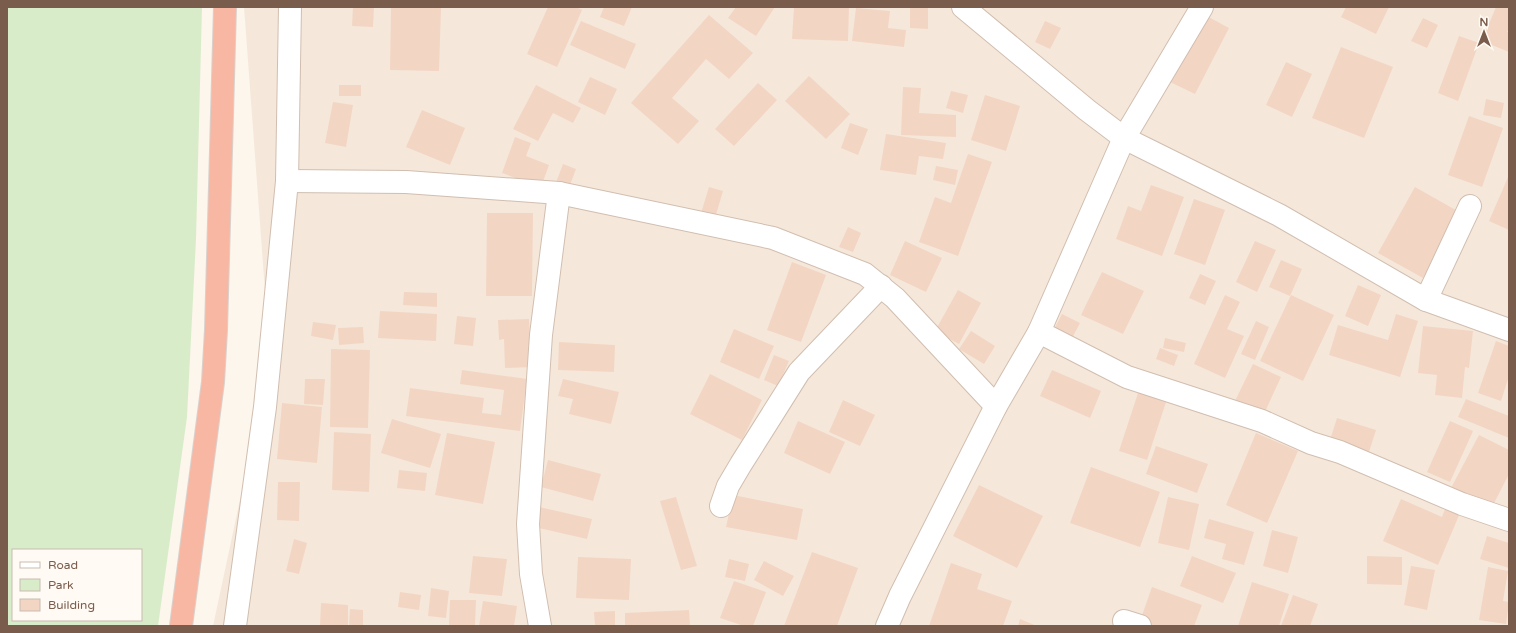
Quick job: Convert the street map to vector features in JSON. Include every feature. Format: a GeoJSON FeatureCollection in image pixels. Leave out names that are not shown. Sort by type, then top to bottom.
{"type":"FeatureCollection","features":[{"type":"Feature","properties":{"kind":"highway"},"geometry":{"type":"LineString","coordinates":[[181,626],[213,382],[216,330],[225,7]]}},
{"type":"Feature","properties":{"kind":"street"},"geometry":{"type":"LineString","coordinates":[[235,626],[266,407],[287,181],[290,7]]}},
{"type":"Feature","properties":{"kind":"street"},"geometry":{"type":"LineString","coordinates":[[963,7],[1087,110],[1124,138],[1280,214],[1426,300],[1509,330]]}},
{"type":"Feature","properties":{"kind":"street"},"geometry":{"type":"LineString","coordinates":[[887,626],[900,596],[996,406],[1039,332],[1124,138],[1202,7]]}},
{"type":"Feature","properties":{"kind":"street"},"geometry":{"type":"LineString","coordinates":[[287,181],[406,182],[559,193],[773,238],[865,274],[881,286],[895,298],[996,406]]}},
{"type":"Feature","properties":{"kind":"street"},"geometry":{"type":"LineString","coordinates":[[540,626],[532,574],[528,524],[541,335],[559,193]]}},
{"type":"Feature","properties":{"kind":"street"},"geometry":{"type":"LineString","coordinates":[[1426,300],[1470,206]]}},
{"type":"Feature","properties":{"kind":"street"},"geometry":{"type":"LineString","coordinates":[[721,506],[728,486],[799,372],[881,286]]}},
{"type":"Feature","properties":{"kind":"street"},"geometry":{"type":"LineString","coordinates":[[1039,332],[1127,377],[1262,421],[1311,443],[1340,452],[1462,504],[1509,520]]}},
{"type":"Feature","properties":{"kind":"shaded area"},"geometry":{"type":"Polygon","coordinates":[[[244,7],[1509,7],[1509,626],[213,626],[270,359],[244,7]]]}},
{"type":"Feature","properties":{"kind":"green space"},"geometry":{"type":"Polygon","coordinates":[[[7,7],[202,7],[196,239],[187,417],[158,626],[7,626],[7,7]]]}},
{"type":"Feature","properties":{"kind":"building"},"geometry":{"type":"Polygon","coordinates":[[[353,7],[374,7],[373,27],[352,26],[353,7]]]}},
{"type":"Feature","properties":{"kind":"building"},"geometry":{"type":"Polygon","coordinates":[[[391,7],[441,7],[439,71],[390,70],[391,7]]]}},
{"type":"Feature","properties":{"kind":"building"},"geometry":{"type":"Polygon","coordinates":[[[548,7],[576,7],[582,10],[557,67],[527,54],[548,7]]]}},
{"type":"Feature","properties":{"kind":"building"},"geometry":{"type":"Polygon","coordinates":[[[604,7],[632,7],[624,26],[600,17],[604,7]]]}},
{"type":"Feature","properties":{"kind":"building"},"geometry":{"type":"Polygon","coordinates":[[[736,7],[775,7],[756,36],[728,18],[736,7]]]}},
{"type":"Feature","properties":{"kind":"building"},"geometry":{"type":"Polygon","coordinates":[[[794,7],[849,7],[848,41],[792,39],[794,7]]]}},
{"type":"Feature","properties":{"kind":"building"},"geometry":{"type":"Polygon","coordinates":[[[910,7],[928,7],[928,29],[910,28],[910,7]]]}},
{"type":"Feature","properties":{"kind":"building"},"geometry":{"type":"Polygon","coordinates":[[[1346,7],[1389,7],[1376,34],[1341,17],[1346,7]]]}},
{"type":"Feature","properties":{"kind":"building"},"geometry":{"type":"Polygon","coordinates":[[[1496,7],[1509,7],[1509,28],[1507,32],[1509,32],[1509,52],[1482,41],[1496,7]]]}},
{"type":"Feature","properties":{"kind":"building"},"geometry":{"type":"Polygon","coordinates":[[[856,8],[890,11],[888,28],[906,30],[904,47],[852,41],[856,8]]]}},
{"type":"Feature","properties":{"kind":"building"},"geometry":{"type":"Polygon","coordinates":[[[709,15],[753,53],[729,79],[706,59],[672,98],[699,121],[678,144],[631,103],[709,15]]]}},
{"type":"Feature","properties":{"kind":"building"},"geometry":{"type":"Polygon","coordinates":[[[1205,15],[1229,28],[1195,94],[1170,82],[1205,15]]]}},
{"type":"Feature","properties":{"kind":"building"},"geometry":{"type":"Polygon","coordinates":[[[1423,18],[1438,25],[1427,48],[1411,41],[1423,18]]]}},
{"type":"Feature","properties":{"kind":"building"},"geometry":{"type":"Polygon","coordinates":[[[581,21],[636,44],[625,69],[570,45],[581,21]]]}},
{"type":"Feature","properties":{"kind":"building"},"geometry":{"type":"Polygon","coordinates":[[[1045,21],[1061,28],[1050,49],[1035,42],[1045,21]]]}},
{"type":"Feature","properties":{"kind":"building"},"geometry":{"type":"Polygon","coordinates":[[[1459,36],[1479,43],[1458,101],[1438,93],[1459,36]]]}},
{"type":"Feature","properties":{"kind":"building"},"geometry":{"type":"Polygon","coordinates":[[[1341,47],[1393,67],[1364,138],[1312,118],[1341,47]]]}},
{"type":"Feature","properties":{"kind":"building"},"geometry":{"type":"Polygon","coordinates":[[[1286,62],[1312,74],[1292,117],[1266,105],[1286,62]]]}},
{"type":"Feature","properties":{"kind":"building"},"geometry":{"type":"Polygon","coordinates":[[[809,76],[850,114],[826,139],[785,101],[809,76]]]}},
{"type":"Feature","properties":{"kind":"building"},"geometry":{"type":"Polygon","coordinates":[[[590,77],[617,89],[605,115],[578,102],[590,77]]]}},
{"type":"Feature","properties":{"kind":"building"},"geometry":{"type":"Polygon","coordinates":[[[758,83],[777,100],[734,146],[715,129],[758,83]]]}},
{"type":"Feature","properties":{"kind":"building"},"geometry":{"type":"Polygon","coordinates":[[[339,85],[361,85],[361,96],[339,96],[339,85]]]}},
{"type":"Feature","properties":{"kind":"building"},"geometry":{"type":"Polygon","coordinates":[[[536,85],[581,108],[573,123],[553,113],[538,141],[513,129],[536,85]]]}},
{"type":"Feature","properties":{"kind":"building"},"geometry":{"type":"Polygon","coordinates":[[[903,87],[921,88],[919,113],[956,115],[956,137],[901,135],[903,87]]]}},
{"type":"Feature","properties":{"kind":"building"},"geometry":{"type":"Polygon","coordinates":[[[951,91],[968,95],[963,113],[946,108],[951,91]]]}},
{"type":"Feature","properties":{"kind":"building"},"geometry":{"type":"Polygon","coordinates":[[[985,95],[1020,106],[1006,151],[971,140],[985,95]]]}},
{"type":"Feature","properties":{"kind":"building"},"geometry":{"type":"Polygon","coordinates":[[[1486,99],[1504,103],[1501,118],[1483,115],[1486,99]]]}},
{"type":"Feature","properties":{"kind":"building"},"geometry":{"type":"Polygon","coordinates":[[[333,102],[353,105],[346,147],[325,143],[333,102]]]}},
{"type":"Feature","properties":{"kind":"building"},"geometry":{"type":"Polygon","coordinates":[[[422,110],[465,128],[450,165],[406,147],[422,110]]]}},
{"type":"Feature","properties":{"kind":"building"},"geometry":{"type":"Polygon","coordinates":[[[1469,116],[1503,128],[1482,187],[1448,175],[1469,116]]]}},
{"type":"Feature","properties":{"kind":"building"},"geometry":{"type":"Polygon","coordinates":[[[850,123],[868,129],[858,155],[841,148],[850,123]]]}},
{"type":"Feature","properties":{"kind":"building"},"geometry":{"type":"Polygon","coordinates":[[[886,134],[946,143],[943,159],[919,156],[916,175],[880,170],[886,134]]]}},
{"type":"Feature","properties":{"kind":"building"},"geometry":{"type":"Polygon","coordinates":[[[515,137],[531,143],[526,156],[549,165],[541,187],[502,173],[515,137]]]}},
{"type":"Feature","properties":{"kind":"building"},"geometry":{"type":"Polygon","coordinates":[[[968,154],[992,162],[958,256],[919,242],[935,197],[951,203],[968,154]]]}},
{"type":"Feature","properties":{"kind":"building"},"geometry":{"type":"Polygon","coordinates":[[[563,164],[576,169],[567,193],[554,188],[563,164]]]}},
{"type":"Feature","properties":{"kind":"building"},"geometry":{"type":"Polygon","coordinates":[[[936,166],[958,170],[955,185],[933,180],[936,166]]]}},
{"type":"Feature","properties":{"kind":"building"},"geometry":{"type":"Polygon","coordinates":[[[1509,175],[1509,230],[1489,221],[1509,175]]]}},
{"type":"Feature","properties":{"kind":"building"},"geometry":{"type":"Polygon","coordinates":[[[1151,185],[1184,197],[1162,256],[1116,239],[1128,206],[1141,211],[1151,185]]]}},
{"type":"Feature","properties":{"kind":"building"},"geometry":{"type":"Polygon","coordinates":[[[709,187],[723,191],[715,218],[701,213],[709,187]]]}},
{"type":"Feature","properties":{"kind":"building"},"geometry":{"type":"Polygon","coordinates":[[[1415,187],[1461,213],[1423,278],[1378,253],[1415,187]]]}},
{"type":"Feature","properties":{"kind":"building"},"geometry":{"type":"Polygon","coordinates":[[[1194,199],[1225,210],[1205,265],[1174,254],[1194,199]]]}},
{"type":"Feature","properties":{"kind":"building"},"geometry":{"type":"Polygon","coordinates":[[[487,213],[533,213],[532,296],[486,296],[487,213]]]}},
{"type":"Feature","properties":{"kind":"building"},"geometry":{"type":"Polygon","coordinates":[[[848,227],[861,233],[853,252],[839,247],[848,227]]]}},
{"type":"Feature","properties":{"kind":"building"},"geometry":{"type":"Polygon","coordinates":[[[905,241],[942,258],[926,292],[890,275],[905,241]]]}},
{"type":"Feature","properties":{"kind":"building"},"geometry":{"type":"Polygon","coordinates":[[[1255,241],[1276,250],[1257,292],[1236,282],[1255,241]]]}},
{"type":"Feature","properties":{"kind":"building"},"geometry":{"type":"Polygon","coordinates":[[[1281,260],[1302,269],[1290,296],[1269,287],[1281,260]]]}},
{"type":"Feature","properties":{"kind":"building"},"geometry":{"type":"Polygon","coordinates":[[[792,262],[826,275],[801,342],[767,330],[792,262]]]}},
{"type":"Feature","properties":{"kind":"building"},"geometry":{"type":"Polygon","coordinates":[[[1102,272],[1144,291],[1123,334],[1081,315],[1102,272]]]}},
{"type":"Feature","properties":{"kind":"building"},"geometry":{"type":"Polygon","coordinates":[[[1200,274],[1216,281],[1205,305],[1189,298],[1200,274]]]}},
{"type":"Feature","properties":{"kind":"building"},"geometry":{"type":"Polygon","coordinates":[[[1358,285],[1381,295],[1368,326],[1345,316],[1358,285]]]}},
{"type":"Feature","properties":{"kind":"building"},"geometry":{"type":"Polygon","coordinates":[[[958,290],[981,303],[959,344],[935,331],[958,290]]]}},
{"type":"Feature","properties":{"kind":"building"},"geometry":{"type":"Polygon","coordinates":[[[404,292],[437,293],[437,307],[403,305],[404,292]]]}},
{"type":"Feature","properties":{"kind":"building"},"geometry":{"type":"Polygon","coordinates":[[[1225,295],[1240,302],[1227,329],[1244,336],[1225,378],[1194,364],[1225,295]]]}},
{"type":"Feature","properties":{"kind":"building"},"geometry":{"type":"Polygon","coordinates":[[[1291,295],[1334,315],[1303,381],[1260,361],[1291,295]]]}},
{"type":"Feature","properties":{"kind":"building"},"geometry":{"type":"Polygon","coordinates":[[[380,311],[437,314],[436,341],[378,338],[380,311]]]}},
{"type":"Feature","properties":{"kind":"building"},"geometry":{"type":"Polygon","coordinates":[[[1062,314],[1080,323],[1068,346],[1050,337],[1062,314]]]}},
{"type":"Feature","properties":{"kind":"building"},"geometry":{"type":"Polygon","coordinates":[[[1396,314],[1418,321],[1400,377],[1329,355],[1338,325],[1388,340],[1396,314]]]}},
{"type":"Feature","properties":{"kind":"building"},"geometry":{"type":"Polygon","coordinates":[[[457,316],[476,318],[473,346],[454,344],[457,316]]]}},
{"type":"Feature","properties":{"kind":"building"},"geometry":{"type":"Polygon","coordinates":[[[529,319],[531,367],[505,368],[504,339],[499,340],[498,320],[529,319]]]}},
{"type":"Feature","properties":{"kind":"building"},"geometry":{"type":"Polygon","coordinates":[[[1256,321],[1269,327],[1255,360],[1241,354],[1256,321]]]}},
{"type":"Feature","properties":{"kind":"building"},"geometry":{"type":"Polygon","coordinates":[[[313,322],[336,325],[333,340],[311,336],[313,322]]]}},
{"type":"Feature","properties":{"kind":"building"},"geometry":{"type":"Polygon","coordinates":[[[1423,326],[1473,331],[1469,368],[1465,367],[1462,398],[1435,395],[1437,375],[1418,373],[1423,326]]]}},
{"type":"Feature","properties":{"kind":"building"},"geometry":{"type":"Polygon","coordinates":[[[363,327],[364,343],[339,345],[338,328],[363,327]]]}},
{"type":"Feature","properties":{"kind":"building"},"geometry":{"type":"Polygon","coordinates":[[[734,329],[774,346],[759,379],[720,362],[734,329]]]}},
{"type":"Feature","properties":{"kind":"building"},"geometry":{"type":"Polygon","coordinates":[[[971,331],[995,346],[984,364],[959,349],[971,331]]]}},
{"type":"Feature","properties":{"kind":"building"},"geometry":{"type":"Polygon","coordinates":[[[1165,338],[1186,343],[1184,352],[1163,348],[1165,338]]]}},
{"type":"Feature","properties":{"kind":"building"},"geometry":{"type":"Polygon","coordinates":[[[1496,341],[1509,346],[1509,376],[1501,401],[1478,393],[1496,341]]]}},
{"type":"Feature","properties":{"kind":"building"},"geometry":{"type":"Polygon","coordinates":[[[559,342],[615,345],[614,372],[558,370],[559,342]]]}},
{"type":"Feature","properties":{"kind":"building"},"geometry":{"type":"Polygon","coordinates":[[[1160,348],[1178,355],[1174,366],[1156,359],[1160,348]]]}},
{"type":"Feature","properties":{"kind":"building"},"geometry":{"type":"Polygon","coordinates":[[[331,349],[370,350],[368,428],[330,427],[331,349]]]}},
{"type":"Feature","properties":{"kind":"building"},"geometry":{"type":"Polygon","coordinates":[[[774,355],[789,361],[778,386],[764,380],[774,355]]]}},
{"type":"Feature","properties":{"kind":"building"},"geometry":{"type":"Polygon","coordinates":[[[1253,364],[1281,377],[1263,416],[1234,403],[1253,364]]]}},
{"type":"Feature","properties":{"kind":"building"},"geometry":{"type":"Polygon","coordinates":[[[462,370],[527,379],[520,431],[406,416],[410,388],[484,398],[482,413],[501,415],[504,390],[460,384],[462,370]]]}},
{"type":"Feature","properties":{"kind":"building"},"geometry":{"type":"Polygon","coordinates":[[[1052,370],[1101,391],[1090,418],[1040,396],[1052,370]]]}},
{"type":"Feature","properties":{"kind":"building"},"geometry":{"type":"Polygon","coordinates":[[[710,374],[762,400],[742,440],[690,414],[710,374]]]}},
{"type":"Feature","properties":{"kind":"building"},"geometry":{"type":"Polygon","coordinates":[[[305,379],[325,379],[323,405],[304,404],[305,379]]]}},
{"type":"Feature","properties":{"kind":"building"},"geometry":{"type":"Polygon","coordinates":[[[563,379],[619,392],[611,424],[569,414],[573,399],[558,396],[563,379]]]}},
{"type":"Feature","properties":{"kind":"building"},"geometry":{"type":"Polygon","coordinates":[[[1140,387],[1168,396],[1147,460],[1119,451],[1140,387]]]}},
{"type":"Feature","properties":{"kind":"building"},"geometry":{"type":"Polygon","coordinates":[[[1466,399],[1509,416],[1509,438],[1458,417],[1466,399]]]}},
{"type":"Feature","properties":{"kind":"building"},"geometry":{"type":"Polygon","coordinates":[[[843,400],[875,415],[860,446],[829,432],[843,400]]]}},
{"type":"Feature","properties":{"kind":"building"},"geometry":{"type":"Polygon","coordinates":[[[282,403],[322,407],[317,463],[277,459],[282,403]]]}},
{"type":"Feature","properties":{"kind":"building"},"geometry":{"type":"Polygon","coordinates":[[[1337,418],[1376,430],[1369,452],[1330,440],[1337,418]]]}},
{"type":"Feature","properties":{"kind":"building"},"geometry":{"type":"Polygon","coordinates":[[[392,419],[441,434],[430,468],[381,453],[392,419]]]}},
{"type":"Feature","properties":{"kind":"building"},"geometry":{"type":"Polygon","coordinates":[[[798,421],[845,442],[830,474],[784,453],[798,421]]]}},
{"type":"Feature","properties":{"kind":"building"},"geometry":{"type":"Polygon","coordinates":[[[1450,421],[1473,431],[1450,482],[1427,472],[1450,421]]]}},
{"type":"Feature","properties":{"kind":"building"},"geometry":{"type":"Polygon","coordinates":[[[334,432],[371,434],[369,492],[332,490],[334,432]]]}},
{"type":"Feature","properties":{"kind":"building"},"geometry":{"type":"Polygon","coordinates":[[[447,433],[495,442],[483,504],[435,495],[447,433]]]}},
{"type":"Feature","properties":{"kind":"building"},"geometry":{"type":"Polygon","coordinates":[[[1256,433],[1298,451],[1267,523],[1226,505],[1256,433]]]}},
{"type":"Feature","properties":{"kind":"building"},"geometry":{"type":"Polygon","coordinates":[[[1479,435],[1509,450],[1509,474],[1490,511],[1450,490],[1479,435]]]}},
{"type":"Feature","properties":{"kind":"building"},"geometry":{"type":"Polygon","coordinates":[[[1156,446],[1208,464],[1197,493],[1146,474],[1156,446]]]}},
{"type":"Feature","properties":{"kind":"building"},"geometry":{"type":"Polygon","coordinates":[[[548,460],[601,474],[593,501],[541,487],[548,460]]]}},
{"type":"Feature","properties":{"kind":"building"},"geometry":{"type":"Polygon","coordinates":[[[1091,467],[1160,492],[1140,547],[1070,523],[1091,467]]]}},
{"type":"Feature","properties":{"kind":"building"},"geometry":{"type":"Polygon","coordinates":[[[399,470],[427,473],[425,491],[397,488],[399,470]]]}},
{"type":"Feature","properties":{"kind":"building"},"geometry":{"type":"Polygon","coordinates":[[[278,482],[300,482],[299,521],[277,520],[278,482]]]}},
{"type":"Feature","properties":{"kind":"building"},"geometry":{"type":"Polygon","coordinates":[[[979,485],[1043,516],[1017,568],[953,536],[979,485]]]}},
{"type":"Feature","properties":{"kind":"building"},"geometry":{"type":"Polygon","coordinates":[[[733,495],[803,509],[797,540],[726,527],[733,495]]]}},
{"type":"Feature","properties":{"kind":"building"},"geometry":{"type":"Polygon","coordinates":[[[676,497],[697,566],[681,570],[660,501],[676,497]]]}},
{"type":"Feature","properties":{"kind":"building"},"geometry":{"type":"Polygon","coordinates":[[[1168,497],[1199,504],[1189,550],[1158,543],[1168,497]]]}},
{"type":"Feature","properties":{"kind":"building"},"geometry":{"type":"Polygon","coordinates":[[[1401,499],[1442,517],[1446,507],[1460,513],[1438,565],[1383,541],[1401,499]]]}},
{"type":"Feature","properties":{"kind":"building"},"geometry":{"type":"Polygon","coordinates":[[[535,506],[592,519],[587,539],[530,526],[535,506]]]}},
{"type":"Feature","properties":{"kind":"building"},"geometry":{"type":"Polygon","coordinates":[[[1209,519],[1254,532],[1244,565],[1222,559],[1226,544],[1204,538],[1209,519]]]}},
{"type":"Feature","properties":{"kind":"building"},"geometry":{"type":"Polygon","coordinates":[[[1272,530],[1298,537],[1288,573],[1263,566],[1272,530]]]}},
{"type":"Feature","properties":{"kind":"building"},"geometry":{"type":"Polygon","coordinates":[[[1487,536],[1509,543],[1509,568],[1480,559],[1487,536]]]}},
{"type":"Feature","properties":{"kind":"building"},"geometry":{"type":"Polygon","coordinates":[[[294,539],[307,543],[299,574],[286,571],[294,539]]]}},
{"type":"Feature","properties":{"kind":"building"},"geometry":{"type":"Polygon","coordinates":[[[812,552],[858,568],[837,626],[784,626],[812,552]]]}},
{"type":"Feature","properties":{"kind":"building"},"geometry":{"type":"Polygon","coordinates":[[[473,556],[507,559],[502,596],[469,593],[473,556]]]}},
{"type":"Feature","properties":{"kind":"building"},"geometry":{"type":"Polygon","coordinates":[[[1192,556],[1236,573],[1223,603],[1180,586],[1192,556]]]}},
{"type":"Feature","properties":{"kind":"building"},"geometry":{"type":"Polygon","coordinates":[[[1367,556],[1402,557],[1402,585],[1367,584],[1367,556]]]}},
{"type":"Feature","properties":{"kind":"building"},"geometry":{"type":"Polygon","coordinates":[[[578,557],[631,559],[629,600],[576,598],[578,557]]]}},
{"type":"Feature","properties":{"kind":"building"},"geometry":{"type":"Polygon","coordinates":[[[729,559],[749,564],[745,581],[725,577],[729,559]]]}},
{"type":"Feature","properties":{"kind":"building"},"geometry":{"type":"Polygon","coordinates":[[[764,561],[794,576],[783,596],[754,580],[764,561]]]}},
{"type":"Feature","properties":{"kind":"building"},"geometry":{"type":"Polygon","coordinates":[[[951,563],[982,574],[977,589],[1012,601],[1003,626],[929,626],[951,563]]]}},
{"type":"Feature","properties":{"kind":"building"},"geometry":{"type":"Polygon","coordinates":[[[1411,566],[1435,570],[1427,610],[1404,605],[1411,566]]]}},
{"type":"Feature","properties":{"kind":"building"},"geometry":{"type":"Polygon","coordinates":[[[1488,567],[1508,571],[1503,601],[1509,602],[1506,624],[1479,620],[1488,567]]]}},
{"type":"Feature","properties":{"kind":"building"},"geometry":{"type":"Polygon","coordinates":[[[734,581],[766,592],[753,626],[744,626],[720,618],[734,581]]]}},
{"type":"Feature","properties":{"kind":"building"},"geometry":{"type":"Polygon","coordinates":[[[1252,582],[1289,594],[1279,626],[1238,626],[1252,582]]]}},
{"type":"Feature","properties":{"kind":"building"},"geometry":{"type":"Polygon","coordinates":[[[1152,587],[1202,605],[1194,626],[1143,626],[1139,624],[1152,587]]]}},
{"type":"Feature","properties":{"kind":"building"},"geometry":{"type":"Polygon","coordinates":[[[431,588],[449,591],[446,618],[428,616],[431,588]]]}},
{"type":"Feature","properties":{"kind":"building"},"geometry":{"type":"Polygon","coordinates":[[[400,592],[421,595],[419,610],[398,607],[400,592]]]}},
{"type":"Feature","properties":{"kind":"building"},"geometry":{"type":"Polygon","coordinates":[[[1293,595],[1318,604],[1310,626],[1281,626],[1293,595]]]}},
{"type":"Feature","properties":{"kind":"building"},"geometry":{"type":"Polygon","coordinates":[[[450,600],[476,600],[475,626],[449,626],[450,600]]]}},
{"type":"Feature","properties":{"kind":"building"},"geometry":{"type":"Polygon","coordinates":[[[483,601],[517,606],[514,626],[479,626],[483,601]]]}},
{"type":"Feature","properties":{"kind":"building"},"geometry":{"type":"Polygon","coordinates":[[[321,603],[348,605],[348,626],[320,626],[321,603]]]}},
{"type":"Feature","properties":{"kind":"building"},"geometry":{"type":"Polygon","coordinates":[[[350,609],[363,610],[363,626],[349,626],[350,609]]]}},
{"type":"Feature","properties":{"kind":"building"},"geometry":{"type":"Polygon","coordinates":[[[689,610],[690,626],[625,626],[625,613],[689,610]]]}},
{"type":"Feature","properties":{"kind":"building"},"geometry":{"type":"Polygon","coordinates":[[[615,611],[615,625],[595,626],[594,612],[615,611]]]}},
{"type":"Feature","properties":{"kind":"building"},"geometry":{"type":"Polygon","coordinates":[[[1020,619],[1037,626],[1018,626],[1020,619]]]}}]}
